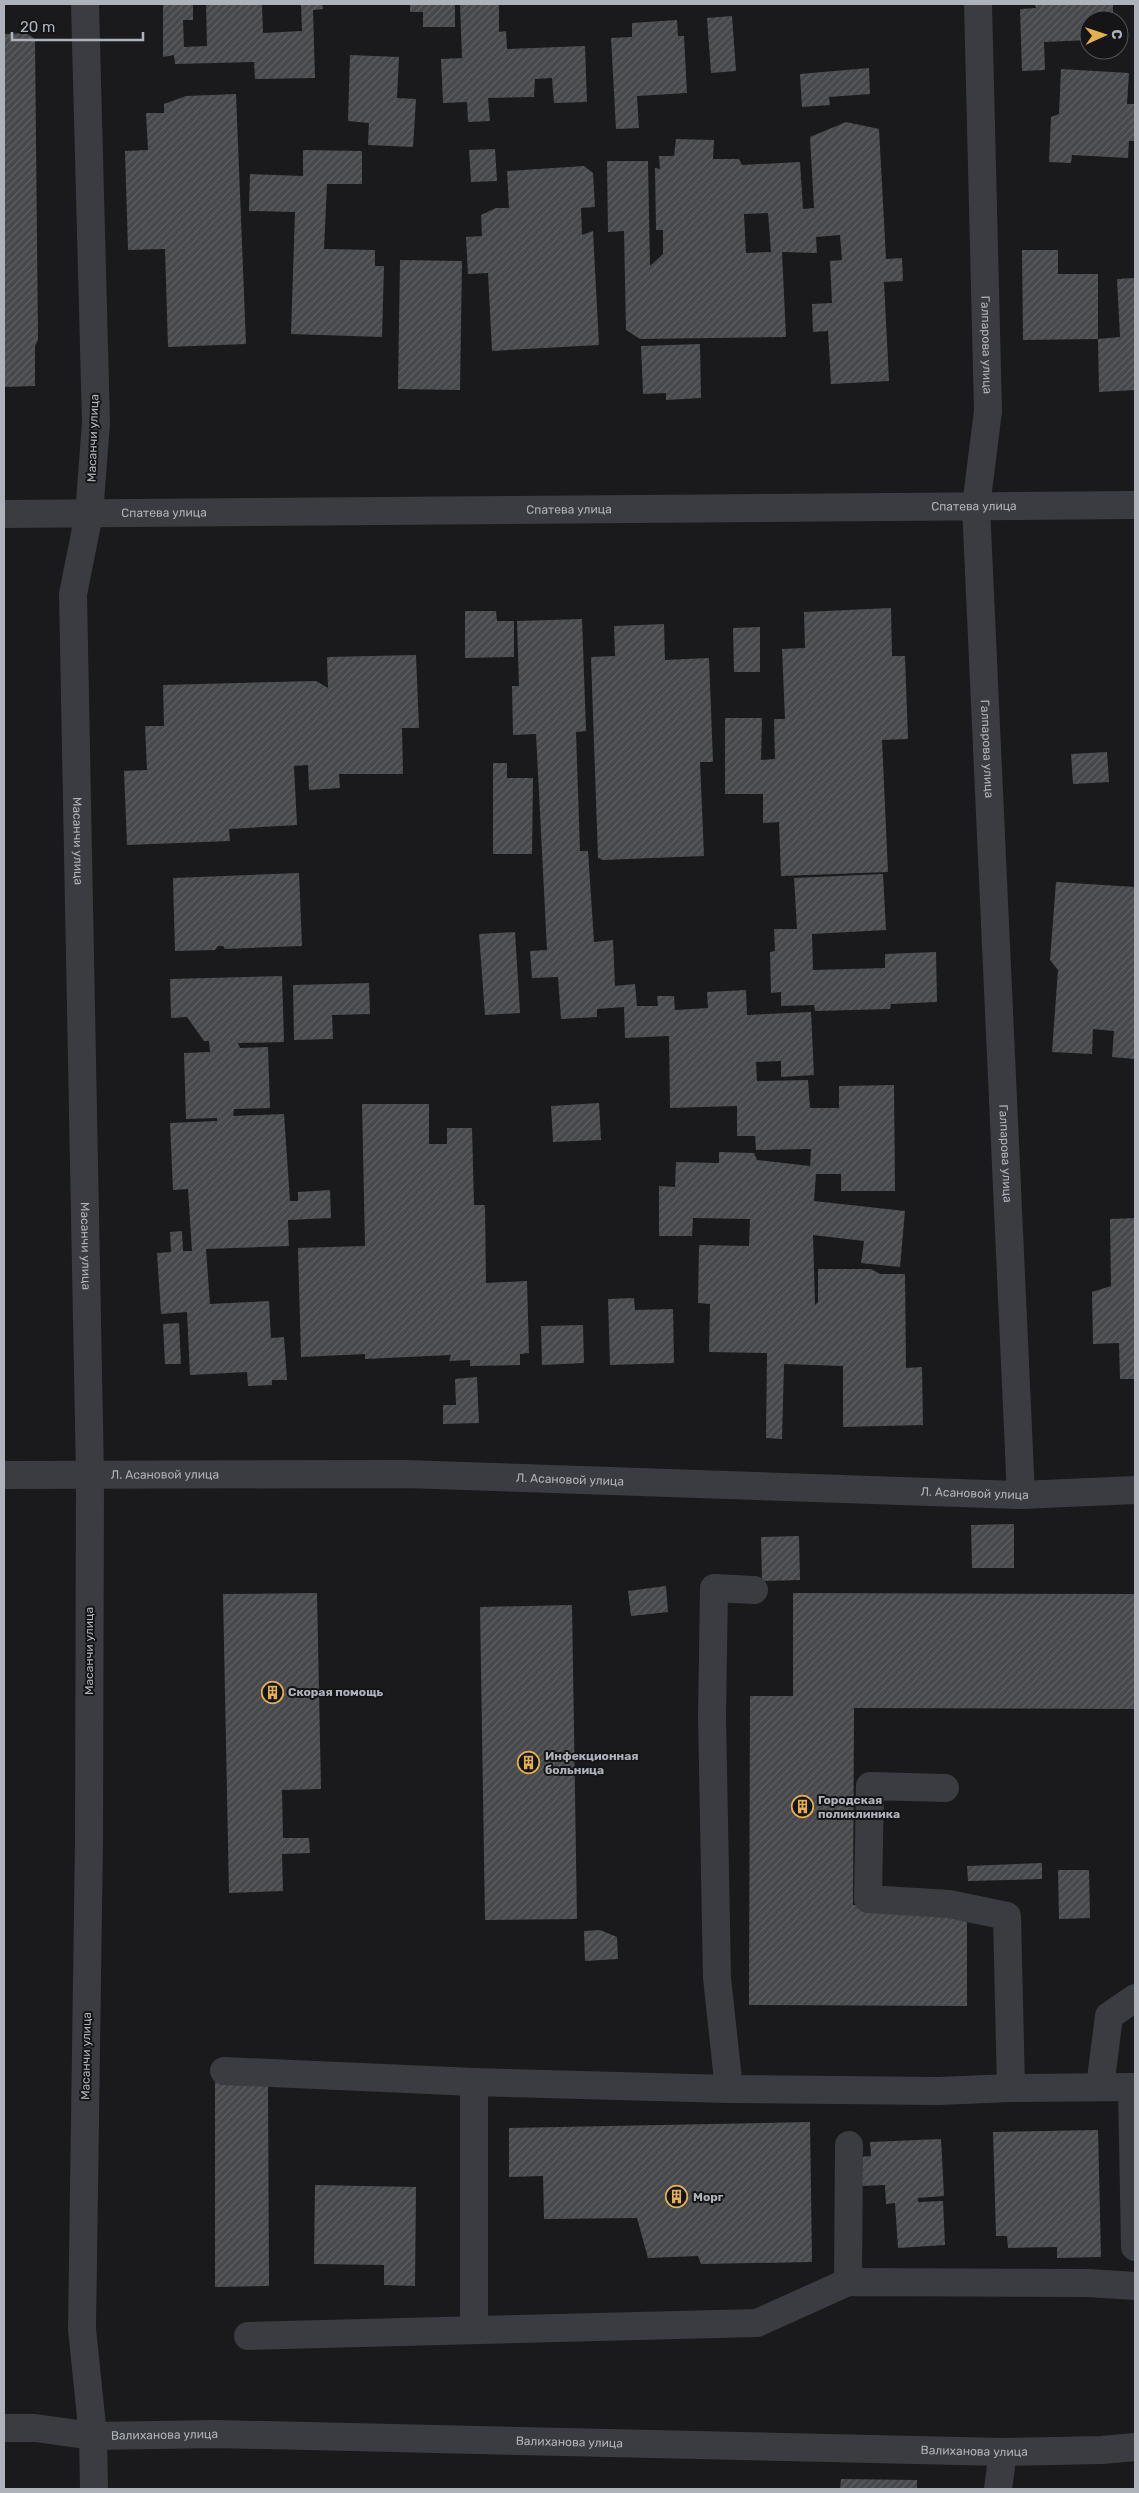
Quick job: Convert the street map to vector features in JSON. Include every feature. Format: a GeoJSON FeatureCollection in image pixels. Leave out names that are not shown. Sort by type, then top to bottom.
{"type":"FeatureCollection","features":[{"type":"Feature","properties":{"kind":"street","name":"Масанчи улица"},"geometry":{"type":"LineString","coordinates":[[85,4],[96,423],[90,514],[73,594],[90,1475],[89,1840],[82,2329],[93,2436],[94,2489]]}},
{"type":"Feature","properties":{"kind":"street","name":"Галпарова улица"},"geometry":{"type":"LineString","coordinates":[[978,4],[988,411],[976,506],[1021,1495]]}},
{"type":"Feature","properties":{"kind":"street","name":"Спатева улица"},"geometry":{"type":"LineString","coordinates":[[4,514],[1135,505]]}},
{"type":"Feature","properties":{"kind":"street","name":"Л. Асановой улица"},"geometry":{"type":"LineString","coordinates":[[4,1475],[404,1474],[1021,1495],[1135,1490]]}},
{"type":"Feature","properties":{"kind":"street"},"geometry":{"type":"LineString","coordinates":[[729,2088],[717,1978],[712,1717],[714,1588],[754,1590]]}},
{"type":"Feature","properties":{"kind":"street"},"geometry":{"type":"LineString","coordinates":[[945,1788],[870,1786],[868,1899],[949,1904],[1007,1916],[1011,2088]]}},
{"type":"Feature","properties":{"kind":"street"},"geometry":{"type":"LineString","coordinates":[[1100,2087],[1109,2016],[1135,1998]]}},
{"type":"Feature","properties":{"kind":"street"},"geometry":{"type":"LineString","coordinates":[[224,2071],[474,2082],[729,2088],[938,2091],[1011,2088],[1134,2087],[1135,2247]]}},
{"type":"Feature","properties":{"kind":"street"},"geometry":{"type":"LineString","coordinates":[[474,2082],[474,2330]]}},
{"type":"Feature","properties":{"kind":"street"},"geometry":{"type":"LineString","coordinates":[[848,2282],[849,2145]]}},
{"type":"Feature","properties":{"kind":"street"},"geometry":{"type":"LineString","coordinates":[[248,2336],[757,2323],[848,2282],[1088,2283],[1135,2286]]}},
{"type":"Feature","properties":{"kind":"street","name":"Валиханова улица"},"geometry":{"type":"LineString","coordinates":[[4,2428],[34,2428],[93,2436],[226,2435],[1002,2452],[1102,2450],[1135,2447]]}},
{"type":"Feature","properties":{"kind":"street"},"geometry":{"type":"LineString","coordinates":[[998,2489],[1002,2452]]}},
{"type":"Feature","properties":{"kind":"building"},"geometry":{"type":"Polygon","coordinates":[[[163,4],[193,4],[193,20],[183,20],[184,47],[207,46],[206,4],[262,4],[263,33],[302,31],[301,4],[322,4],[323,9],[313,10],[315,78],[255,79],[254,62],[175,64],[174,55],[163,57],[163,4]]]}},
{"type":"Feature","properties":{"kind":"building"},"geometry":{"type":"Polygon","coordinates":[[[410,4],[455,4],[455,27],[423,27],[423,12],[410,12],[410,4]]]}},
{"type":"Feature","properties":{"kind":"building"},"geometry":{"type":"Polygon","coordinates":[[[460,4],[499,4],[499,32],[506,31],[507,49],[585,46],[587,102],[554,103],[552,78],[535,79],[534,97],[488,98],[490,121],[468,122],[467,102],[443,103],[441,59],[462,58],[460,4]]]}},
{"type":"Feature","properties":{"kind":"building"},"geometry":{"type":"Polygon","coordinates":[[[1035,4],[1113,4],[1113,10],[1079,10],[1079,40],[1044,42],[1045,70],[1022,71],[1020,9],[1036,8],[1035,4]]]}},
{"type":"Feature","properties":{"kind":"building"},"geometry":{"type":"Polygon","coordinates":[[[732,16],[736,71],[711,73],[707,18],[732,16]]]}},
{"type":"Feature","properties":{"kind":"building"},"geometry":{"type":"Polygon","coordinates":[[[677,20],[678,36],[684,36],[687,93],[637,96],[639,128],[616,129],[611,38],[632,37],[632,23],[677,20]]]}},
{"type":"Feature","properties":{"kind":"building"},"geometry":{"type":"Polygon","coordinates":[[[26,33],[35,39],[38,340],[35,346],[35,386],[4,387],[4,34],[26,33]]]}},
{"type":"Feature","properties":{"kind":"building"},"geometry":{"type":"Polygon","coordinates":[[[350,55],[399,57],[397,98],[416,99],[413,147],[368,145],[369,123],[348,121],[350,55]]]}},
{"type":"Feature","properties":{"kind":"building"},"geometry":{"type":"Polygon","coordinates":[[[869,68],[870,94],[829,97],[830,105],[802,107],[800,74],[869,68]]]}},
{"type":"Feature","properties":{"kind":"building"},"geometry":{"type":"Polygon","coordinates":[[[1061,69],[1129,73],[1127,104],[1135,104],[1135,141],[1129,141],[1128,158],[1072,155],[1071,163],[1049,162],[1051,117],[1059,114],[1061,69]]]}},
{"type":"Feature","properties":{"kind":"building"},"geometry":{"type":"Polygon","coordinates":[[[236,94],[246,344],[168,347],[165,249],[128,250],[125,151],[148,150],[146,113],[164,113],[164,104],[186,96],[236,94]]]}},
{"type":"Feature","properties":{"kind":"building"},"geometry":{"type":"Polygon","coordinates":[[[846,122],[879,129],[886,259],[902,258],[903,281],[884,282],[889,381],[831,384],[828,331],[813,332],[812,304],[832,303],[830,261],[842,260],[840,235],[816,237],[817,253],[782,252],[786,337],[640,339],[626,330],[624,231],[608,232],[607,161],[648,161],[650,266],[663,254],[663,230],[656,230],[655,168],[660,169],[659,156],[674,156],[676,139],[714,140],[713,159],[739,159],[742,165],[800,162],[803,209],[814,208],[810,137],[846,122]],[[768,213],[744,214],[746,253],[771,252],[768,213]]]}},
{"type":"Feature","properties":{"kind":"building"},"geometry":{"type":"Polygon","coordinates":[[[495,149],[497,181],[471,182],[469,150],[495,149]]]}},
{"type":"Feature","properties":{"kind":"building"},"geometry":{"type":"Polygon","coordinates":[[[303,150],[362,151],[362,184],[327,184],[324,249],[375,250],[375,266],[384,266],[382,337],[291,334],[295,212],[249,211],[250,174],[303,176],[303,150]]]}},
{"type":"Feature","properties":{"kind":"building"},"geometry":{"type":"Polygon","coordinates":[[[584,166],[593,173],[595,207],[581,208],[582,235],[593,231],[599,345],[492,351],[488,273],[468,274],[466,237],[482,236],[481,215],[496,208],[509,208],[507,171],[584,166]]]}},
{"type":"Feature","properties":{"kind":"building"},"geometry":{"type":"Polygon","coordinates":[[[1022,250],[1058,250],[1058,274],[1098,274],[1098,339],[1023,340],[1022,250]]]}},
{"type":"Feature","properties":{"kind":"building"},"geometry":{"type":"Polygon","coordinates":[[[400,260],[462,261],[460,390],[398,389],[400,260]]]}},
{"type":"Feature","properties":{"kind":"building"},"geometry":{"type":"Polygon","coordinates":[[[1135,278],[1135,390],[1099,392],[1098,339],[1120,337],[1117,279],[1135,278]]]}},
{"type":"Feature","properties":{"kind":"building"},"geometry":{"type":"Polygon","coordinates":[[[700,344],[701,398],[666,400],[666,393],[643,394],[641,346],[700,344]]]}},
{"type":"Feature","properties":{"kind":"building"},"geometry":{"type":"Polygon","coordinates":[[[891,608],[892,656],[905,656],[908,739],[882,740],[888,872],[781,876],[779,822],[763,823],[763,794],[725,794],[725,718],[762,718],[761,760],[775,759],[774,719],[785,719],[782,649],[805,648],[804,612],[891,608]]]}},
{"type":"Feature","properties":{"kind":"building"},"geometry":{"type":"Polygon","coordinates":[[[465,611],[496,611],[497,621],[514,621],[514,657],[465,658],[465,611]]]}},
{"type":"Feature","properties":{"kind":"building"},"geometry":{"type":"Polygon","coordinates":[[[582,619],[586,731],[576,732],[580,851],[588,851],[594,942],[613,940],[615,986],[635,984],[637,1006],[658,1006],[657,996],[674,996],[675,1010],[708,1008],[707,992],[746,990],[747,1015],[811,1012],[814,1075],[781,1077],[781,1061],[756,1062],[757,1081],[808,1080],[810,1108],[839,1108],[839,1086],[894,1085],[895,1191],[841,1191],[841,1174],[816,1174],[814,1201],[905,1211],[900,1267],[861,1263],[864,1241],[813,1235],[815,1305],[818,1302],[818,1269],[871,1269],[880,1274],[905,1274],[906,1368],[922,1367],[923,1425],[843,1427],[843,1366],[784,1364],[782,1439],[766,1438],[767,1353],[709,1352],[710,1304],[698,1303],[699,1245],[749,1246],[750,1219],[693,1218],[692,1236],[659,1236],[659,1186],[675,1187],[676,1162],[719,1163],[719,1152],[754,1153],[757,1160],[810,1166],[811,1149],[756,1150],[755,1136],[737,1136],[737,1106],[670,1108],[669,1036],[625,1038],[624,1007],[597,1009],[597,1017],[561,1019],[558,977],[532,978],[530,951],[547,950],[536,734],[513,735],[512,686],[519,686],[517,621],[582,619]]]}},
{"type":"Feature","properties":{"kind":"building"},"geometry":{"type":"Polygon","coordinates":[[[664,624],[665,660],[709,658],[713,762],[700,762],[704,856],[603,860],[598,858],[591,657],[615,656],[614,626],[664,624]]]}},
{"type":"Feature","properties":{"kind":"building"},"geometry":{"type":"Polygon","coordinates":[[[760,627],[760,672],[734,672],[733,628],[760,627]]]}},
{"type":"Feature","properties":{"kind":"building"},"geometry":{"type":"Polygon","coordinates":[[[416,655],[419,728],[402,728],[403,774],[339,774],[340,788],[309,790],[308,765],[294,766],[297,825],[229,829],[230,841],[127,845],[124,771],[147,770],[145,726],[164,726],[163,685],[316,681],[328,688],[327,657],[416,655]]]}},
{"type":"Feature","properties":{"kind":"building"},"geometry":{"type":"Polygon","coordinates":[[[1107,752],[1109,782],[1073,784],[1071,754],[1107,752]]]}},
{"type":"Feature","properties":{"kind":"building"},"geometry":{"type":"Polygon","coordinates":[[[493,763],[507,763],[507,778],[533,778],[532,854],[493,854],[493,763]]]}},
{"type":"Feature","properties":{"kind":"building"},"geometry":{"type":"Polygon","coordinates":[[[299,873],[302,946],[225,949],[223,946],[218,946],[215,950],[175,951],[173,878],[299,873]]]}},
{"type":"Feature","properties":{"kind":"building"},"geometry":{"type":"Polygon","coordinates":[[[883,874],[886,930],[812,934],[813,970],[885,968],[885,954],[936,952],[937,1002],[891,1004],[890,1009],[815,1011],[814,1005],[781,1006],[781,992],[771,993],[770,952],[775,951],[774,929],[797,929],[794,878],[883,874]]]}},
{"type":"Feature","properties":{"kind":"building"},"geometry":{"type":"Polygon","coordinates":[[[1056,882],[1135,887],[1135,1059],[1112,1057],[1114,1031],[1093,1029],[1092,1054],[1052,1052],[1058,970],[1050,960],[1056,882]]]}},
{"type":"Feature","properties":{"kind":"building"},"geometry":{"type":"Polygon","coordinates":[[[515,932],[520,1013],[485,1015],[479,934],[515,932]]]}},
{"type":"Feature","properties":{"kind":"building"},"geometry":{"type":"Polygon","coordinates":[[[282,976],[284,1042],[238,1043],[240,1048],[268,1047],[270,1108],[234,1109],[233,1116],[284,1114],[290,1201],[298,1201],[298,1192],[330,1190],[331,1218],[288,1220],[289,1246],[206,1249],[210,1304],[269,1301],[271,1338],[284,1337],[287,1380],[272,1380],[272,1385],[248,1386],[247,1372],[190,1375],[187,1312],[161,1314],[157,1253],[171,1252],[170,1232],[182,1231],[183,1251],[192,1251],[188,1189],[173,1190],[170,1123],[217,1121],[217,1118],[186,1119],[184,1053],[210,1052],[209,1041],[204,1041],[187,1017],[171,1018],[170,979],[282,976]]]}},
{"type":"Feature","properties":{"kind":"building"},"geometry":{"type":"Polygon","coordinates":[[[369,983],[370,1014],[332,1015],[333,1039],[294,1040],[293,985],[369,983]]]}},
{"type":"Feature","properties":{"kind":"building"},"geometry":{"type":"Polygon","coordinates":[[[599,1103],[601,1140],[553,1142],[551,1106],[599,1103]]]}},
{"type":"Feature","properties":{"kind":"building"},"geometry":{"type":"Polygon","coordinates":[[[362,1104],[429,1104],[429,1144],[447,1144],[447,1128],[472,1128],[474,1205],[485,1205],[486,1283],[527,1281],[529,1353],[520,1354],[520,1365],[470,1366],[470,1360],[449,1361],[451,1355],[365,1359],[365,1354],[301,1357],[298,1248],[365,1246],[362,1104]]]}},
{"type":"Feature","properties":{"kind":"building"},"geometry":{"type":"Polygon","coordinates":[[[1135,1218],[1135,1379],[1120,1379],[1119,1343],[1093,1344],[1092,1292],[1111,1286],[1110,1219],[1135,1218]]]}},
{"type":"Feature","properties":{"kind":"building"},"geometry":{"type":"Polygon","coordinates":[[[634,1298],[635,1310],[673,1309],[674,1363],[610,1365],[608,1299],[634,1298]]]}},
{"type":"Feature","properties":{"kind":"building"},"geometry":{"type":"Polygon","coordinates":[[[179,1323],[181,1364],[165,1364],[163,1324],[179,1323]]]}},
{"type":"Feature","properties":{"kind":"building"},"geometry":{"type":"Polygon","coordinates":[[[583,1325],[584,1363],[542,1365],[541,1326],[583,1325]]]}},
{"type":"Feature","properties":{"kind":"building"},"geometry":{"type":"Polygon","coordinates":[[[477,1377],[479,1423],[443,1424],[443,1405],[456,1405],[455,1379],[477,1377]]]}},
{"type":"Feature","properties":{"kind":"building"},"geometry":{"type":"Polygon","coordinates":[[[1014,1524],[1014,1568],[972,1568],[971,1525],[1014,1524]]]}},
{"type":"Feature","properties":{"kind":"building"},"geometry":{"type":"Polygon","coordinates":[[[799,1536],[800,1580],[762,1581],[761,1537],[799,1536]]]}},
{"type":"Feature","properties":{"kind":"building"},"geometry":{"type":"Polygon","coordinates":[[[666,1586],[668,1612],[631,1616],[628,1591],[666,1586]]]}},
{"type":"Feature","properties":{"kind":"building","name":"Скорая помощь"},"geometry":{"type":"Polygon","coordinates":[[[317,1593],[321,1789],[282,1790],[283,1838],[309,1838],[310,1853],[282,1854],[283,1891],[229,1893],[223,1594],[317,1593]]]}},
{"type":"Feature","properties":{"kind":"building","name":"Городская поликлиника"},"geometry":{"type":"Polygon","coordinates":[[[793,1593],[1135,1594],[1135,1709],[854,1708],[853,1905],[967,1905],[967,2006],[749,2005],[750,1696],[793,1696],[793,1593]]]}},
{"type":"Feature","properties":{"kind":"building","name":"Инфекционная больница"},"geometry":{"type":"Polygon","coordinates":[[[572,1605],[577,1919],[485,1920],[480,1607],[572,1605]]]}},
{"type":"Feature","properties":{"kind":"building"},"geometry":{"type":"Polygon","coordinates":[[[1042,1863],[1042,1879],[968,1881],[967,1866],[1042,1863]]]}},
{"type":"Feature","properties":{"kind":"building"},"geometry":{"type":"Polygon","coordinates":[[[1058,1870],[1089,1870],[1090,1918],[1059,1919],[1058,1870]]]}},
{"type":"Feature","properties":{"kind":"building"},"geometry":{"type":"Polygon","coordinates":[[[600,1930],[617,1937],[618,1959],[585,1961],[584,1931],[600,1930]]]}},
{"type":"Feature","properties":{"kind":"building"},"geometry":{"type":"Polygon","coordinates":[[[215,2082],[268,2082],[269,2286],[215,2287],[215,2082]]]}},
{"type":"Feature","properties":{"kind":"building","name":"Морг"},"geometry":{"type":"Polygon","coordinates":[[[810,2122],[812,2262],[701,2264],[698,2256],[648,2258],[637,2218],[544,2219],[543,2176],[509,2177],[509,2128],[810,2122]]]}},
{"type":"Feature","properties":{"kind":"building"},"geometry":{"type":"Polygon","coordinates":[[[1098,2130],[1101,2257],[1057,2258],[1057,2247],[1008,2248],[1007,2236],[996,2236],[993,2132],[1098,2130]]]}},
{"type":"Feature","properties":{"kind":"building"},"geometry":{"type":"Polygon","coordinates":[[[941,2139],[944,2196],[918,2198],[918,2202],[943,2201],[945,2245],[898,2248],[895,2203],[886,2204],[885,2185],[862,2186],[860,2157],[871,2156],[870,2142],[941,2139]]]}},
{"type":"Feature","properties":{"kind":"building"},"geometry":{"type":"Polygon","coordinates":[[[315,2185],[416,2187],[415,2286],[384,2285],[384,2265],[314,2264],[315,2185]]]}},
{"type":"Feature","properties":{"kind":"building"},"geometry":{"type":"Polygon","coordinates":[[[841,2479],[917,2480],[917,2489],[840,2489],[841,2479]]]}},
{"type":"Feature","properties":{"kind":"place","name":"Скорая помощь"},"geometry":{"type":"Point","coordinates":[272,1692]}},
{"type":"Feature","properties":{"kind":"place","name":"Инфекционная больница"},"geometry":{"type":"Point","coordinates":[529,1763]}},
{"type":"Feature","properties":{"kind":"place","name":"Городская поликлиника"},"geometry":{"type":"Point","coordinates":[802,1807]}},
{"type":"Feature","properties":{"kind":"place","name":"Морг"},"geometry":{"type":"Point","coordinates":[677,2197]}}]}
